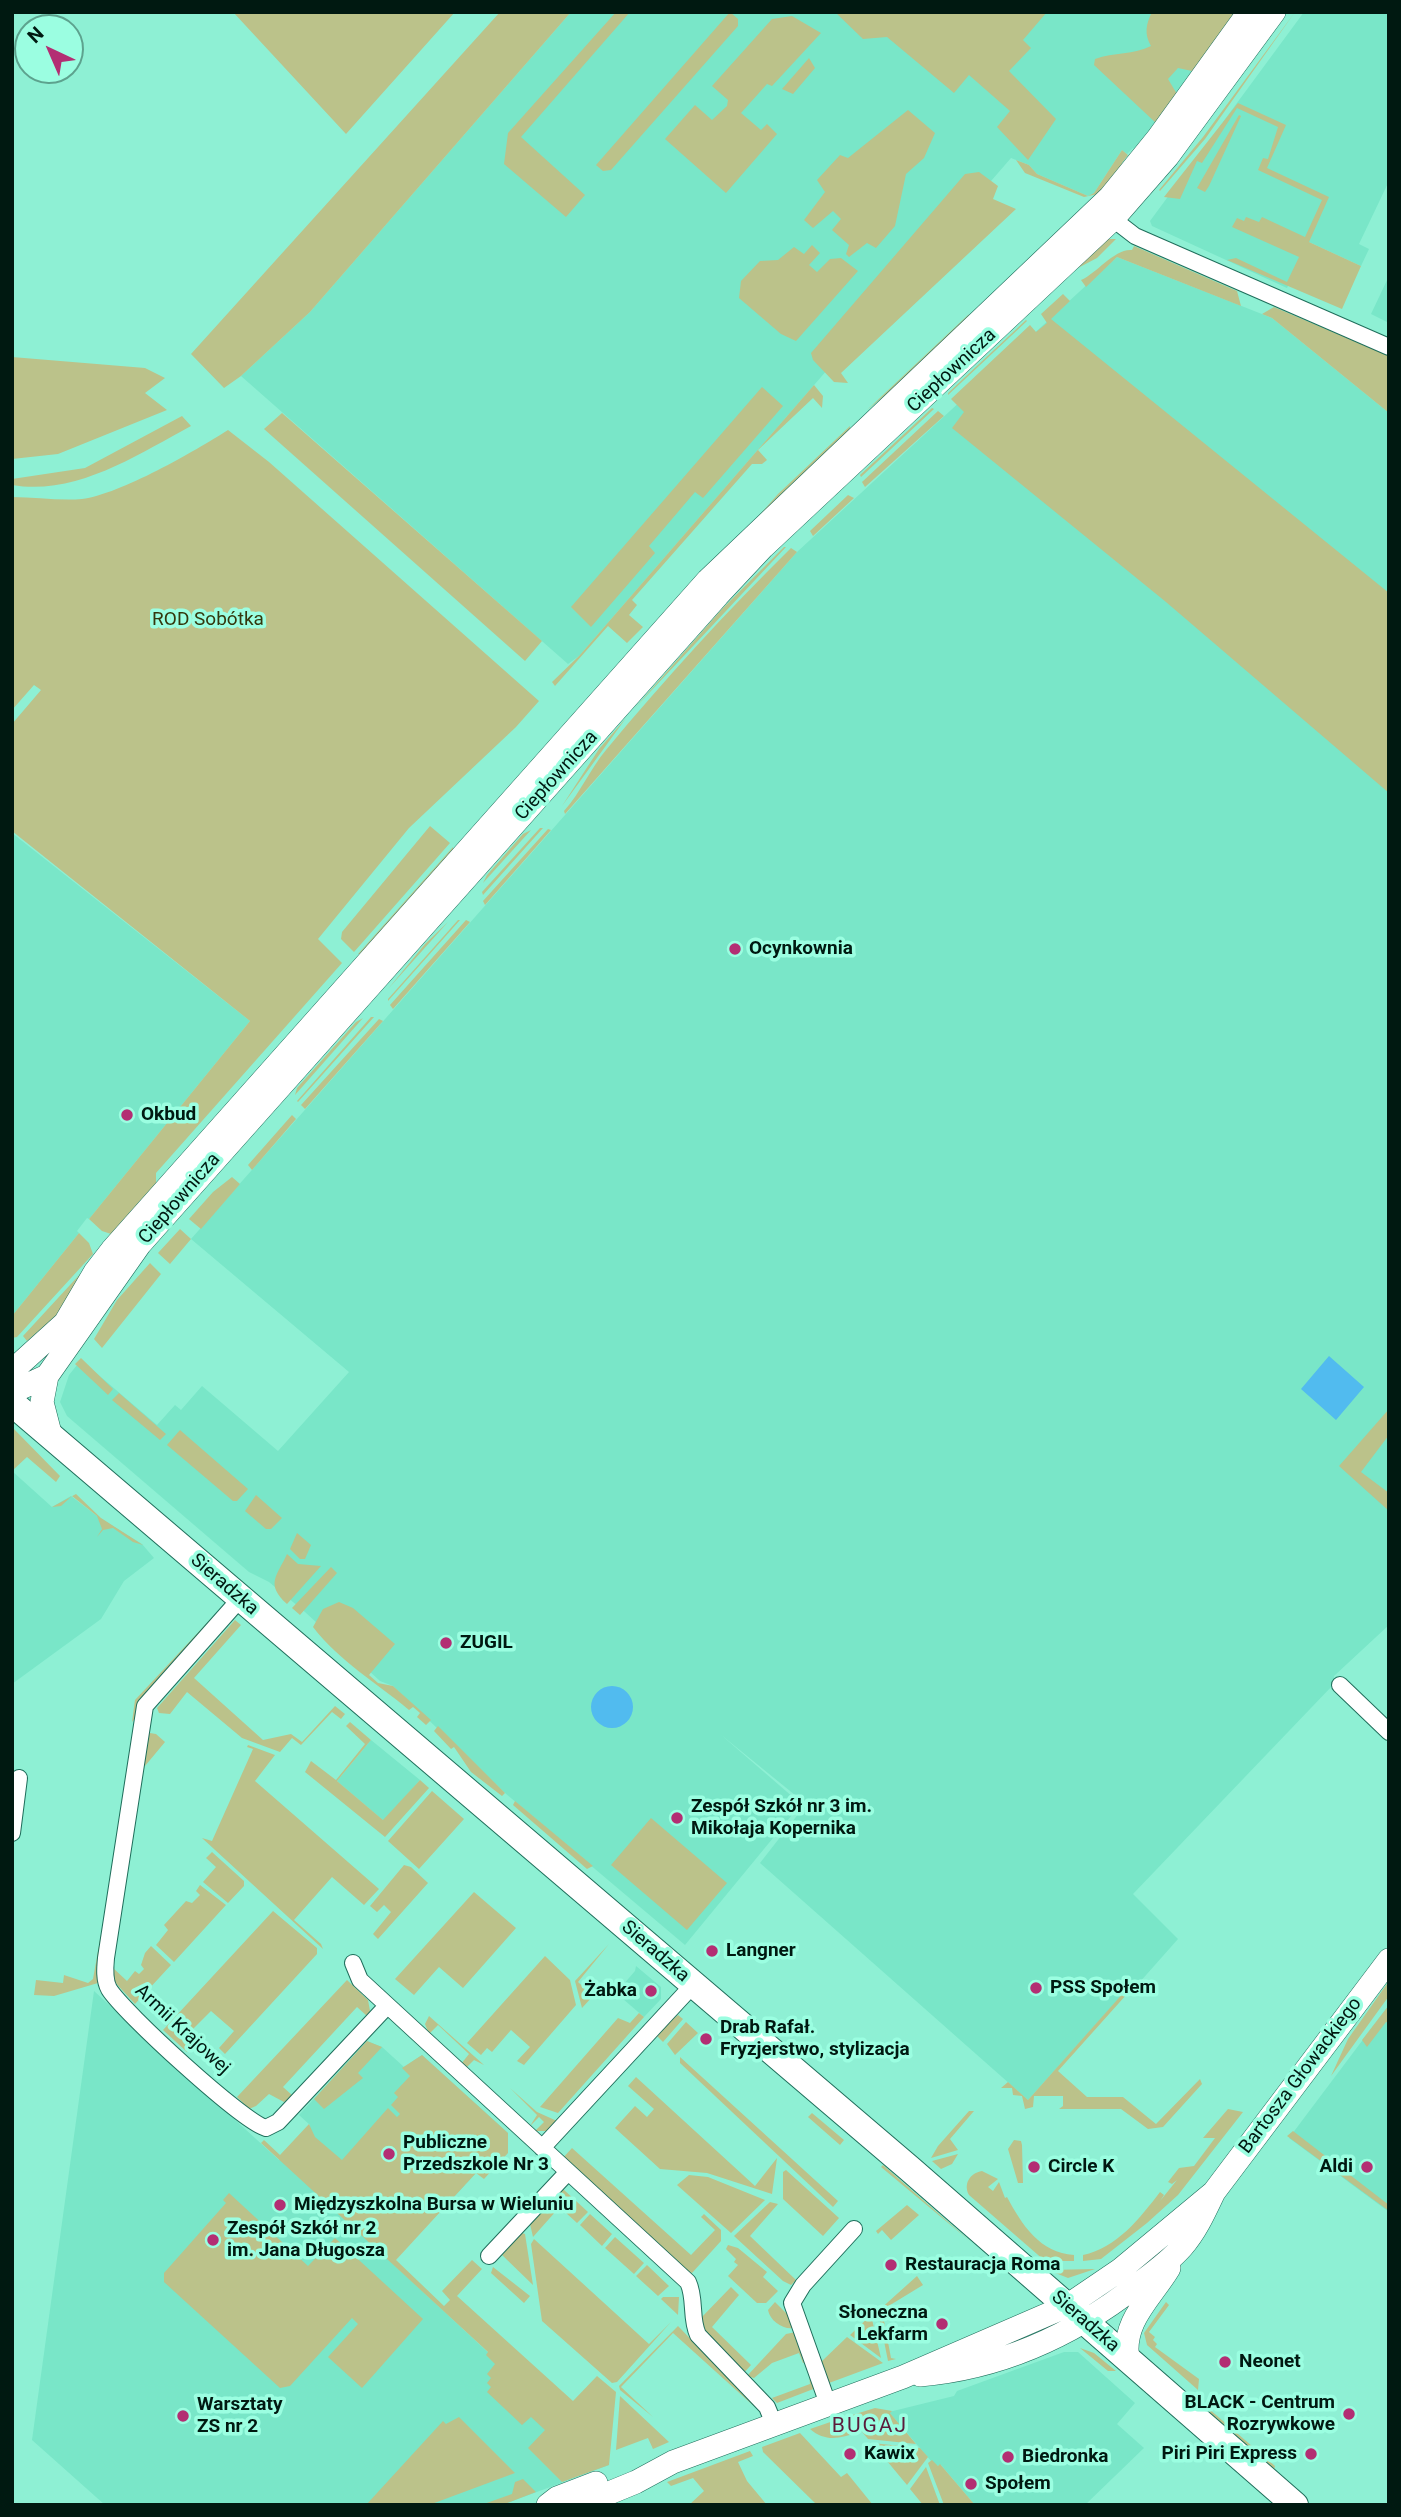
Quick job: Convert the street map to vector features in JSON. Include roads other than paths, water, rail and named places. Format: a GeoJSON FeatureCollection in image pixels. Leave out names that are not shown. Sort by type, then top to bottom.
{"type":"FeatureCollection","features":[{"type":"Feature","properties":{"kind":"main road","name":"Ciepłownicza"},"geometry":{"type":"LineString","coordinates":[[12,1371],[22,1351],[65,1323],[95,1272],[112,1250],[708,580],[1084,223],[1112,208],[1158,138],[1249,12]]}},
{"type":"Feature","properties":{"kind":"main road","name":"Ciepłownicza"},"geometry":{"type":"LineString","coordinates":[[47,1376],[140,1244],[718,595],[763,547],[1168,156],[1274,12]]}},
{"type":"Feature","properties":{"kind":"main road"},"geometry":{"type":"LineString","coordinates":[[12,1392],[47,1376]]}},
{"type":"Feature","properties":{"kind":"main road"},"geometry":{"type":"LineString","coordinates":[[47,1376],[42,1402],[51,1437]]}},
{"type":"Feature","properties":{"kind":"main road","name":"Sieradzka"},"geometry":{"type":"LineString","coordinates":[[12,1404],[1076,2314],[1281,2500]]}},
{"type":"Feature","properties":{"kind":"main road","name":"Bartosza Głowackiego"},"geometry":{"type":"LineString","coordinates":[[1076,2314],[1159,2269],[1181,2247],[1200,2221],[1214,2192],[1389,1961]]}},
{"type":"Feature","properties":{"kind":"main road","name":"Bartosza Głowackiego"},"geometry":{"type":"LineString","coordinates":[[1076,2314],[1214,2192]]}},
{"type":"Feature","properties":{"kind":"main road"},"geometry":{"type":"LineString","coordinates":[[1128,2360],[1126,2340],[1131,2324],[1181,2247]]}},
{"type":"Feature","properties":{"kind":"main road"},"geometry":{"type":"LineString","coordinates":[[580,2505],[636,2482],[673,2462],[1076,2314]]}},
{"type":"Feature","properties":{"kind":"main road"},"geometry":{"type":"LineString","coordinates":[[548,2505],[557,2498],[628,2472],[673,2462]]}},
{"type":"Feature","properties":{"kind":"street"},"geometry":{"type":"LineString","coordinates":[[1112,208],[1135,236],[1389,347]]}},
{"type":"Feature","properties":{"kind":"street","name":"Armii Krajowej"},"geometry":{"type":"LineString","coordinates":[[240,1598],[145,1706],[105,1967],[108,1988],[130,2012],[242,2114],[266,2127],[278,2122],[387,2006]]}},
{"type":"Feature","properties":{"kind":"street"},"geometry":{"type":"LineString","coordinates":[[1339,1685],[1389,1732]]}},
{"type":"Feature","properties":{"kind":"street"},"geometry":{"type":"LineString","coordinates":[[12,1833],[19,1778]]}},
{"type":"Feature","properties":{"kind":"street"},"geometry":{"type":"LineString","coordinates":[[353,1963],[360,1980],[387,2006],[688,2282],[692,2293],[692,2320],[698,2335],[767,2407],[774,2424]]}},
{"type":"Feature","properties":{"kind":"street"},"geometry":{"type":"LineString","coordinates":[[542,2148],[693,1985]]}},
{"type":"Feature","properties":{"kind":"street"},"geometry":{"type":"LineString","coordinates":[[489,2256],[566,2172]]}},
{"type":"Feature","properties":{"kind":"street"},"geometry":{"type":"LineString","coordinates":[[828,2404],[792,2303],[803,2285],[854,2229]]}},
{"type":"Feature","properties":{"kind":"water"},"geometry":{"type":"Polygon","coordinates":[[[1329,1356],[1364,1387],[1336,1420],[1301,1389],[1329,1356]]]}},
{"type":"Feature","properties":{"kind":"water"},"geometry":{"type":"Polygon","coordinates":[[[612,1686],[627,1692],[633,1707],[627,1722],[612,1728],[597,1722],[591,1707],[597,1692],[612,1686]]]}},
{"type":"Feature","properties":{"kind":"place","name":"Ocynkownia"},"geometry":{"type":"Point","coordinates":[735,949]}},
{"type":"Feature","properties":{"kind":"place","name":"Okbud"},"geometry":{"type":"Point","coordinates":[127,1115]}},
{"type":"Feature","properties":{"kind":"place","name":"ZUGIL"},"geometry":{"type":"Point","coordinates":[446,1643]}},
{"type":"Feature","properties":{"kind":"place","name":"Zespół Szkół nr 3 im. Mikołaja Kopernika"},"geometry":{"type":"Point","coordinates":[677,1818]}},
{"type":"Feature","properties":{"kind":"place","name":"Langner"},"geometry":{"type":"Point","coordinates":[712,1951]}},
{"type":"Feature","properties":{"kind":"place","name":"PSS Społem"},"geometry":{"type":"Point","coordinates":[1036,1988]}},
{"type":"Feature","properties":{"kind":"place","name":"Żabka"},"geometry":{"type":"Point","coordinates":[651,1991]}},
{"type":"Feature","properties":{"kind":"place","name":"Drab Rafał. Fryzjerstwo, stylizacja"},"geometry":{"type":"Point","coordinates":[706,2039]}},
{"type":"Feature","properties":{"kind":"place","name":"Publiczne Przedszkole Nr 3"},"geometry":{"type":"Point","coordinates":[389,2154]}},
{"type":"Feature","properties":{"kind":"place","name":"Circle K"},"geometry":{"type":"Point","coordinates":[1034,2167]}},
{"type":"Feature","properties":{"kind":"place","name":"Aldi"},"geometry":{"type":"Point","coordinates":[1367,2167]}},
{"type":"Feature","properties":{"kind":"place","name":"Międzyszkolna Bursa w Wieluniu"},"geometry":{"type":"Point","coordinates":[280,2205]}},
{"type":"Feature","properties":{"kind":"place","name":"Zespół Szkół nr 2 im. Jana Długosza"},"geometry":{"type":"Point","coordinates":[213,2240]}},
{"type":"Feature","properties":{"kind":"place","name":"Restauracja Roma"},"geometry":{"type":"Point","coordinates":[891,2265]}},
{"type":"Feature","properties":{"kind":"place","name":"Słoneczna Lekfarm"},"geometry":{"type":"Point","coordinates":[942,2324]}},
{"type":"Feature","properties":{"kind":"place","name":"Neonet"},"geometry":{"type":"Point","coordinates":[1225,2362]}},
{"type":"Feature","properties":{"kind":"place","name":"BLACK - Centrum Rozrywkowe"},"geometry":{"type":"Point","coordinates":[1349,2414]}},
{"type":"Feature","properties":{"kind":"place","name":"Warsztaty ZS nr 2"},"geometry":{"type":"Point","coordinates":[183,2416]}},
{"type":"Feature","properties":{"kind":"place","name":"Kawix"},"geometry":{"type":"Point","coordinates":[850,2454]}},
{"type":"Feature","properties":{"kind":"place","name":"Piri Piri Express"},"geometry":{"type":"Point","coordinates":[1311,2454]}},
{"type":"Feature","properties":{"kind":"place","name":"Biedronka"},"geometry":{"type":"Point","coordinates":[1008,2457]}},
{"type":"Feature","properties":{"kind":"place","name":"Społem"},"geometry":{"type":"Point","coordinates":[971,2484]}},
{"type":"Feature","properties":{"kind":"district","name":"BUGAJ"},"geometry":{"type":"Point","coordinates":[870,2427]}},
{"type":"Feature","properties":{"kind":"park label","name":"ROD Sobótka"},"geometry":{"type":"Point","coordinates":[208,620]}}]}
